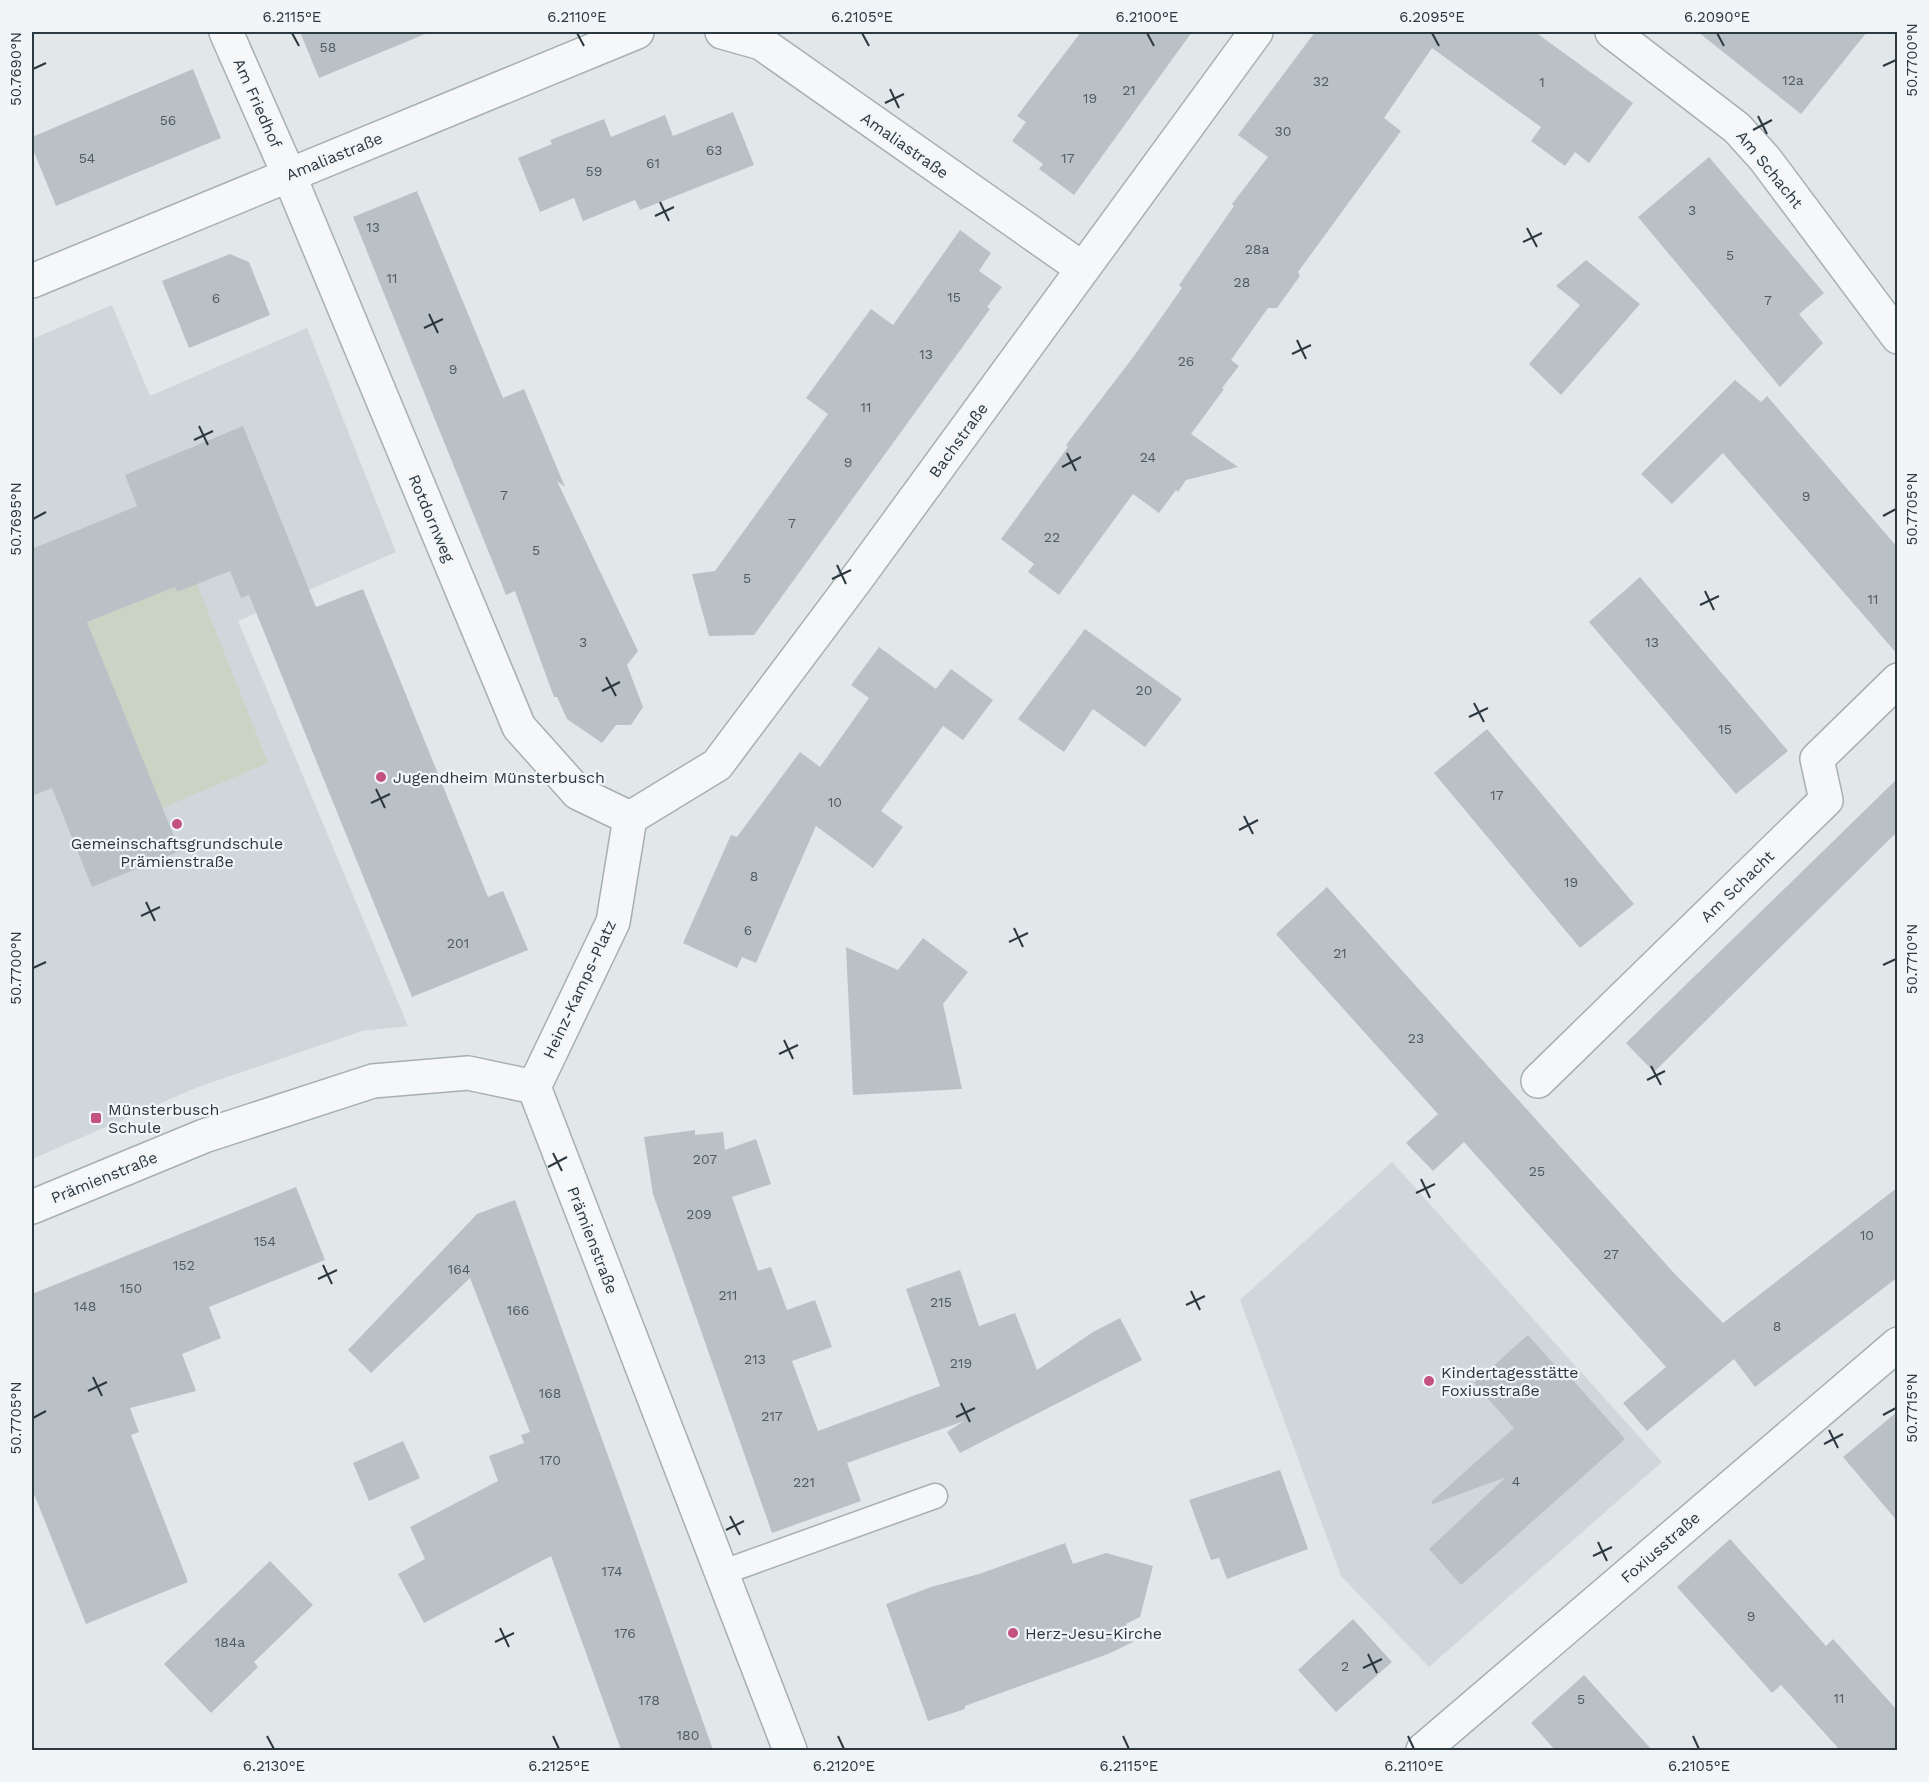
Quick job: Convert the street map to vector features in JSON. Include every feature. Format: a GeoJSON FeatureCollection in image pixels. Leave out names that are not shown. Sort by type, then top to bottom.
{"type":"FeatureCollection","features":[{"type":"Feature","properties":{"kind":"street","name":"Am Friedhof"},"geometry":{"type":"LineString","coordinates":[[226,32],[289,175]]}},
{"type":"Feature","properties":{"kind":"street","name":"Amaliastraße"},"geometry":{"type":"LineString","coordinates":[[32,281],[636,32]]}},
{"type":"Feature","properties":{"kind":"street","name":"Amaliastraße"},"geometry":{"type":"LineString","coordinates":[[722,32],[761,44],[1083,269]]}},
{"type":"Feature","properties":{"kind":"street","name":"Bachstraße"},"geometry":{"type":"LineString","coordinates":[[630,818],[717,765],[855,581],[1256,32]]}},
{"type":"Feature","properties":{"kind":"street","name":"Am Schacht"},"geometry":{"type":"LineString","coordinates":[[1611,32],[1737,128],[1765,159],[1898,337]]}},
{"type":"Feature","properties":{"kind":"street","name":"Rotdornweg"},"geometry":{"type":"LineString","coordinates":[[289,175],[519,727],[578,793],[630,818]]}},
{"type":"Feature","properties":{"kind":"street","name":"Am Schacht"},"geometry":{"type":"LineString","coordinates":[[1538,1081],[1826,800],[1817,759],[1898,680]]}},
{"type":"Feature","properties":{"kind":"street","name":"Heinz-Kamps-Platz"},"geometry":{"type":"LineString","coordinates":[[534,1087],[612,922],[630,818]]}},
{"type":"Feature","properties":{"kind":"street","name":"Prämienstraße"},"geometry":{"type":"LineString","coordinates":[[32,1206],[204,1136],[373,1081],[468,1073],[534,1087],[790,1750]]}},
{"type":"Feature","properties":{"kind":"street","name":"Foxiusstraße"},"geometry":{"type":"LineString","coordinates":[[1423,1750],[1898,1344]]}},
{"type":"Feature","properties":{"kind":"lane"},"geometry":{"type":"LineString","coordinates":[[721,1573],[935,1496]]}},
{"type":"Feature","properties":{"kind":"shaded area","name":"Gemeinschaftsgrundschule Prämienstraße"},"geometry":{"type":"Polygon","coordinates":[[[112,305],[150,396],[307,328],[396,552],[238,621],[408,1026],[362,1031],[198,1087],[32,1159],[32,339],[112,305]]]}},
{"type":"Feature","properties":{"kind":"shaded area","name":"Kindertagesstätte Foxiusstraße"},"geometry":{"type":"Polygon","coordinates":[[[1392,1162],[1662,1462],[1429,1667],[1341,1576],[1240,1300],[1392,1162]]]}},
{"type":"Feature","properties":{"kind":"green space"},"geometry":{"type":"Polygon","coordinates":[[[197,584],[268,763],[162,808],[87,622],[175,587],[177,592],[197,584]]]}},
{"type":"Feature","properties":{"kind":"building"},"geometry":{"type":"Polygon","coordinates":[[[300,32],[430,32],[319,78],[300,32]]]}},
{"type":"Feature","properties":{"kind":"building"},"geometry":{"type":"Polygon","coordinates":[[[1081,32],[1192,32],[1074,195],[1039,169],[1043,164],[1012,141],[1026,122],[1017,116],[1081,32]]]}},
{"type":"Feature","properties":{"kind":"building"},"geometry":{"type":"Polygon","coordinates":[[[1315,32],[1535,32],[1633,103],[1589,163],[1575,152],[1565,166],[1531,141],[1541,127],[1432,48],[1384,118],[1401,131],[1298,272],[1300,276],[1277,308],[1268,308],[1231,360],[1239,366],[1191,434],[1238,467],[1186,480],[1159,513],[1133,494],[1059,595],[1028,572],[1034,564],[1001,539],[1068,447],[1066,445],[1134,356],[1182,288],[1179,285],[1234,206],[1232,204],[1268,157],[1238,135],[1315,32]]]}},
{"type":"Feature","properties":{"kind":"building"},"geometry":{"type":"Polygon","coordinates":[[[1698,32],[1867,32],[1801,114],[1698,32]]]}},
{"type":"Feature","properties":{"kind":"building"},"geometry":{"type":"Polygon","coordinates":[[[193,69],[221,138],[56,206],[32,147],[32,137],[193,69]]]}},
{"type":"Feature","properties":{"kind":"building"},"geometry":{"type":"Polygon","coordinates":[[[733,112],[754,165],[640,210],[635,200],[583,221],[574,198],[540,212],[518,158],[552,144],[550,140],[604,119],[611,137],[665,115],[673,136],[733,112]]]}},
{"type":"Feature","properties":{"kind":"building"},"geometry":{"type":"Polygon","coordinates":[[[1709,157],[1824,293],[1799,314],[1823,343],[1780,387],[1638,217],[1709,157]]]}},
{"type":"Feature","properties":{"kind":"building"},"geometry":{"type":"Polygon","coordinates":[[[417,191],[503,398],[524,389],[565,487],[557,481],[638,651],[627,665],[643,707],[631,725],[616,725],[602,743],[567,719],[557,697],[554,697],[515,591],[506,595],[353,217],[417,191]]]}},
{"type":"Feature","properties":{"kind":"building"},"geometry":{"type":"Polygon","coordinates":[[[960,230],[991,253],[979,271],[1002,287],[987,307],[990,309],[754,635],[709,636],[692,574],[715,571],[828,414],[806,398],[871,309],[893,325],[960,230]]]}},
{"type":"Feature","properties":{"kind":"building"},"geometry":{"type":"Polygon","coordinates":[[[230,254],[249,262],[270,315],[189,348],[162,281],[230,254]]]}},
{"type":"Feature","properties":{"kind":"building"},"geometry":{"type":"Polygon","coordinates":[[[1586,260],[1640,304],[1561,395],[1529,364],[1580,305],[1556,286],[1586,260]]]}},
{"type":"Feature","properties":{"kind":"building"},"geometry":{"type":"Polygon","coordinates":[[[1735,380],[1761,402],[1767,396],[1898,548],[1898,655],[1723,453],[1672,504],[1641,474],[1735,380]]]}},
{"type":"Feature","properties":{"kind":"building"},"geometry":{"type":"Polygon","coordinates":[[[243,426],[316,607],[363,589],[488,897],[503,891],[528,950],[412,997],[249,595],[241,598],[230,571],[177,592],[175,587],[87,622],[180,851],[92,887],[52,788],[32,796],[32,549],[137,506],[125,475],[243,426]]]}},
{"type":"Feature","properties":{"kind":"building"},"geometry":{"type":"Polygon","coordinates":[[[1640,577],[1788,751],[1736,794],[1589,622],[1640,577]]]}},
{"type":"Feature","properties":{"kind":"building"},"geometry":{"type":"Polygon","coordinates":[[[1085,629],[1182,699],[1145,747],[1093,709],[1064,752],[1018,719],[1085,629]]]}},
{"type":"Feature","properties":{"kind":"building"},"geometry":{"type":"Polygon","coordinates":[[[879,647],[936,689],[951,669],[993,700],[963,740],[943,726],[881,811],[903,827],[873,868],[816,826],[756,963],[742,957],[737,968],[683,943],[731,835],[737,837],[800,752],[820,767],[869,698],[851,685],[879,647]]]}},
{"type":"Feature","properties":{"kind":"building"},"geometry":{"type":"Polygon","coordinates":[[[1487,729],[1634,904],[1580,948],[1434,773],[1487,729]]]}},
{"type":"Feature","properties":{"kind":"building"},"geometry":{"type":"Polygon","coordinates":[[[1898,778],[1898,831],[1654,1072],[1626,1043],[1898,778]]]}},
{"type":"Feature","properties":{"kind":"building"},"geometry":{"type":"Polygon","coordinates":[[[1327,887],[1673,1272],[1723,1323],[1898,1187],[1898,1277],[1755,1387],[1734,1359],[1647,1431],[1623,1403],[1666,1367],[1464,1142],[1433,1171],[1406,1143],[1438,1114],[1276,934],[1327,887]]]}},
{"type":"Feature","properties":{"kind":"building"},"geometry":{"type":"Polygon","coordinates":[[[923,938],[968,972],[943,1004],[962,1089],[853,1095],[846,947],[898,970],[923,938]]]}},
{"type":"Feature","properties":{"kind":"building"},"geometry":{"type":"Polygon","coordinates":[[[695,1130],[695,1135],[723,1132],[725,1150],[756,1139],[771,1184],[732,1197],[758,1271],[771,1267],[787,1310],[815,1300],[832,1347],[792,1361],[818,1431],[940,1386],[906,1289],[960,1270],[979,1326],[1015,1313],[1037,1370],[1093,1332],[1120,1318],[1142,1360],[960,1453],[947,1432],[964,1421],[847,1463],[861,1501],[772,1533],[653,1194],[644,1137],[695,1130]]]}},
{"type":"Feature","properties":{"kind":"building"},"geometry":{"type":"Polygon","coordinates":[[[296,1187],[325,1260],[209,1307],[221,1338],[182,1354],[196,1391],[130,1408],[139,1432],[131,1435],[188,1582],[86,1624],[32,1489],[32,1294],[296,1187]]]}},
{"type":"Feature","properties":{"kind":"building"},"geometry":{"type":"Polygon","coordinates":[[[515,1200],[713,1750],[621,1750],[551,1556],[424,1623],[398,1574],[425,1559],[410,1527],[498,1481],[489,1456],[524,1443],[521,1435],[530,1432],[470,1278],[371,1373],[348,1350],[477,1214],[515,1200]]]}},
{"type":"Feature","properties":{"kind":"building"},"geometry":{"type":"Polygon","coordinates":[[[1528,1335],[1568,1380],[1571,1378],[1625,1439],[1461,1585],[1429,1549],[1506,1477],[1433,1504],[1431,1502],[1514,1428],[1474,1383],[1528,1335]]]}},
{"type":"Feature","properties":{"kind":"building"},"geometry":{"type":"Polygon","coordinates":[[[1898,1411],[1898,1522],[1843,1457],[1898,1411]]]}},
{"type":"Feature","properties":{"kind":"building"},"geometry":{"type":"Polygon","coordinates":[[[403,1441],[420,1478],[369,1501],[353,1463],[403,1441]]]}},
{"type":"Feature","properties":{"kind":"building"},"geometry":{"type":"Polygon","coordinates":[[[1280,1470],[1308,1549],[1227,1579],[1219,1558],[1211,1560],[1189,1500],[1280,1470]]]}},
{"type":"Feature","properties":{"kind":"building"},"geometry":{"type":"Polygon","coordinates":[[[1730,1539],[1826,1646],[1833,1639],[1898,1711],[1898,1750],[1840,1750],[1781,1685],[1772,1693],[1677,1587],[1730,1539]]]}},
{"type":"Feature","properties":{"kind":"building","name":"Herz-Jesu-Kirche"},"geometry":{"type":"Polygon","coordinates":[[[1065,1543],[1073,1564],[1106,1553],[1153,1566],[1140,1617],[1126,1624],[1133,1642],[1108,1654],[928,1721],[886,1604],[1065,1543]]]}},
{"type":"Feature","properties":{"kind":"building"},"geometry":{"type":"Polygon","coordinates":[[[270,1561],[313,1605],[254,1662],[258,1667],[211,1713],[164,1664],[270,1561]]]}},
{"type":"Feature","properties":{"kind":"building"},"geometry":{"type":"Polygon","coordinates":[[[1353,1619],[1392,1662],[1336,1712],[1298,1670],[1353,1619]]]}},
{"type":"Feature","properties":{"kind":"building"},"geometry":{"type":"Polygon","coordinates":[[[1584,1675],[1652,1750],[1555,1750],[1531,1723],[1584,1675]]]}},
{"type":"Feature","properties":{"kind":"place","name":"Jugendheim Münsterbusch"},"geometry":{"type":"Point","coordinates":[381,777]}},
{"type":"Feature","properties":{"kind":"place","name":"Gemeinschaftsgrundschule Prämienstraße"},"geometry":{"type":"Point","coordinates":[177,824]}},
{"type":"Feature","properties":{"kind":"place","name":"Münsterbusch Schule"},"geometry":{"type":"Point","coordinates":[96,1118]}},
{"type":"Feature","properties":{"kind":"place","name":"Kindertagesstätte Foxiusstraße"},"geometry":{"type":"Point","coordinates":[1429,1381]}},
{"type":"Feature","properties":{"kind":"place","name":"Herz-Jesu-Kirche"},"geometry":{"type":"Point","coordinates":[1013,1633]}}]}
